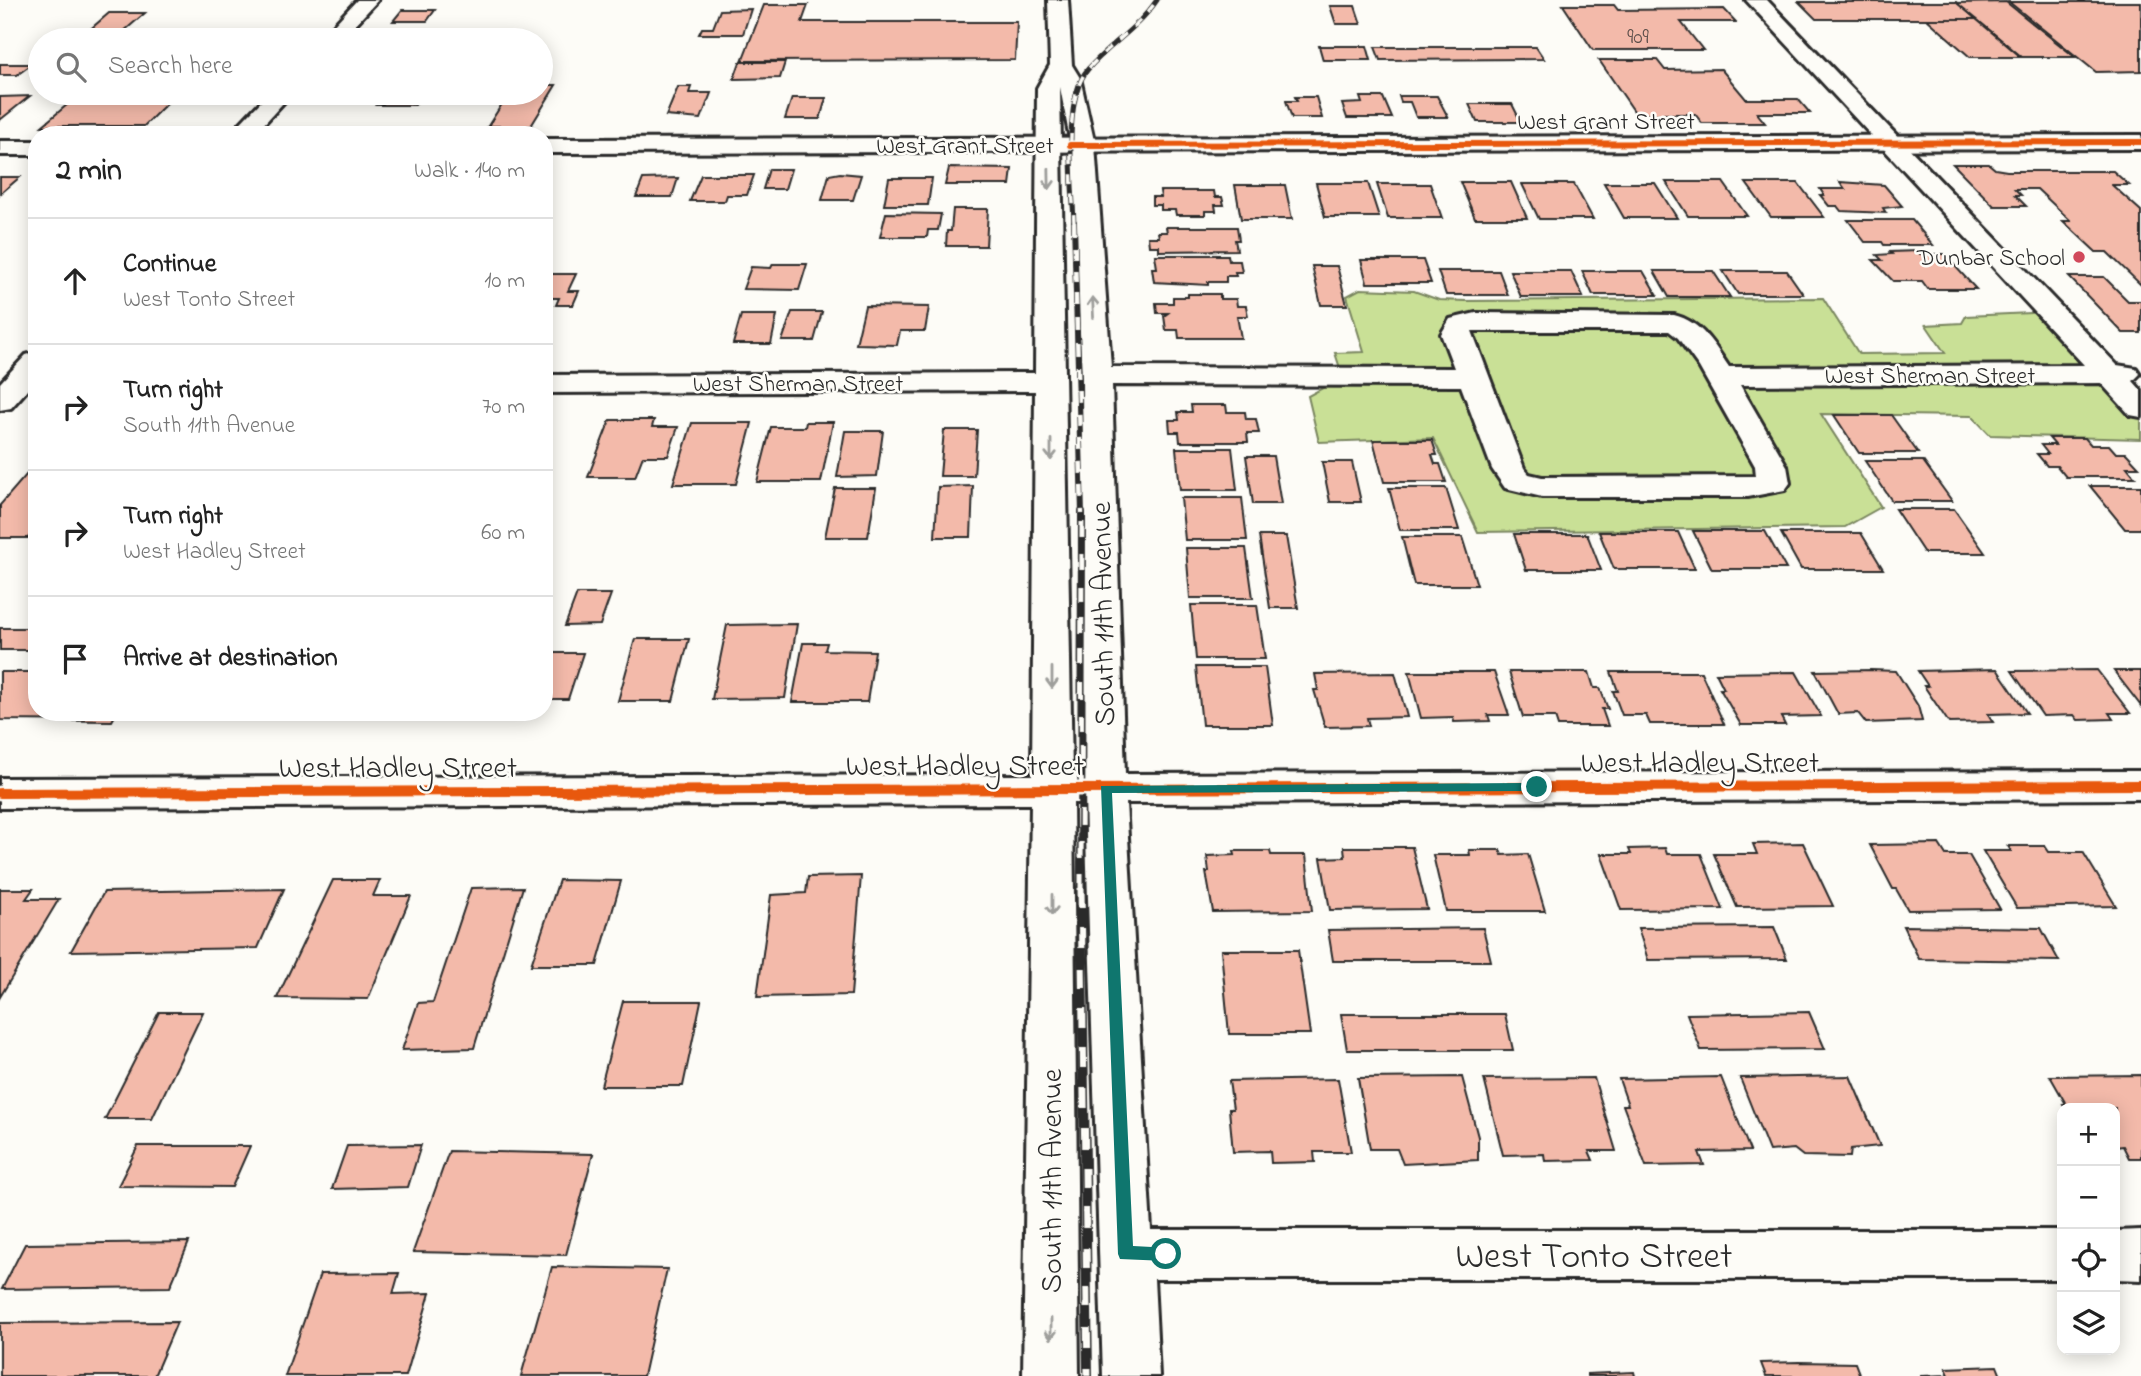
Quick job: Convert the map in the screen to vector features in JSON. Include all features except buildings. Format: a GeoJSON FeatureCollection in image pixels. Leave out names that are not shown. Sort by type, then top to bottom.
{"type":"FeatureCollection","features":[{"type":"Feature","properties":{"kind":"street"},"geometry":{"type":"LineString","coordinates":[[341,28],[368,0]]}},
{"type":"Feature","properties":{"kind":"street","name":"South 11th Avenue"},"geometry":{"type":"LineString","coordinates":[[1058,0],[1061,65],[1069,78],[1083,145],[1097,376],[1105,789],[1131,1376]]}},
{"type":"Feature","properties":{"kind":"street"},"geometry":{"type":"LineString","coordinates":[[1756,0],[2141,408]]}},
{"type":"Feature","properties":{"kind":"street","name":"South 11th Avenue"},"geometry":{"type":"LineString","coordinates":[[1051,1376],[1052,789],[1048,88],[1061,65]]}},
{"type":"Feature","properties":{"kind":"street"},"geometry":{"type":"LineString","coordinates":[[250,126],[270,105]]}},
{"type":"Feature","properties":{"kind":"street","name":"West Grant Street"},"geometry":{"type":"LineString","coordinates":[[553,146],[2141,142]]}},
{"type":"Feature","properties":{"kind":"street"},"geometry":{"type":"LineString","coordinates":[[0,148],[28,148]]}},
{"type":"Feature","properties":{"kind":"street"},"geometry":{"type":"LineString","coordinates":[[1476,322],[1630,322],[1680,325],[1693,335],[1718,376],[1771,466],[1773,483],[1748,487],[1542,487],[1517,481],[1508,469],[1456,334],[1460,325],[1476,322]]}},
{"type":"Feature","properties":{"kind":"street"},"geometry":{"type":"LineString","coordinates":[[13,390],[28,371]]}},
{"type":"Feature","properties":{"kind":"street","name":"West Sherman Street"},"geometry":{"type":"LineString","coordinates":[[1718,376],[2141,374]]}},
{"type":"Feature","properties":{"kind":"street"},"geometry":{"type":"LineString","coordinates":[[1097,376],[1472,377]]}},
{"type":"Feature","properties":{"kind":"street","name":"West Sherman Street"},"geometry":{"type":"LineString","coordinates":[[553,384],[1051,382]]}},
{"type":"Feature","properties":{"kind":"street","name":"West Hadley Street"},"geometry":{"type":"LineString","coordinates":[[0,793],[2141,785]]}},
{"type":"Feature","properties":{"kind":"street","name":"West Tonto Street"},"geometry":{"type":"LineString","coordinates":[[1126,1254],[2057,1255]]}},
{"type":"Feature","properties":{"kind":"street"},"geometry":{"type":"LineString","coordinates":[[2120,1255],[2141,1255]]}},
{"type":"Feature","properties":{"kind":"green space"},"geometry":{"type":"Polygon","coordinates":[[[1360,289],[1414,291],[1439,300],[1466,301],[1823,298],[1859,354],[1945,353],[1926,325],[1962,323],[1966,316],[2051,312],[2141,408],[2141,439],[1990,435],[1972,416],[1821,414],[1881,507],[1845,527],[1478,532],[1433,438],[1319,442],[1308,396],[1343,377],[1335,353],[1364,352],[1347,296],[1360,289]]]}},
{"type":"Feature","properties":{"kind":"railway"},"geometry":{"type":"LineString","coordinates":[[1074,224],[1071,144],[1072,121],[1080,83],[1088,69],[1141,19],[1157,0]]}},
{"type":"Feature","properties":{"kind":"railway"},"geometry":{"type":"LineString","coordinates":[[1074,222],[1082,514]]}},
{"type":"Feature","properties":{"kind":"railway"},"geometry":{"type":"LineString","coordinates":[[1081,888],[1082,514]]}},
{"type":"Feature","properties":{"kind":"railway"},"geometry":{"type":"LineString","coordinates":[[1081,888],[1088,1376]]}},
{"type":"Feature","properties":{"kind":"cycle path"},"geometry":{"type":"LineString","coordinates":[[1070,145],[2141,142]]}},
{"type":"Feature","properties":{"kind":"cycle path"},"geometry":{"type":"LineString","coordinates":[[0,793],[2141,785]]}},
{"type":"Feature","properties":{"kind":"place","name":"Dunbar School"},"geometry":{"type":"Point","coordinates":[2079,257]}},
{"type":"Feature","properties":{"kind":"route"},"geometry":{"type":"LineString","coordinates":[[1166,1254],[1126,1254],[1105,789],[1537,787]]}}]}
